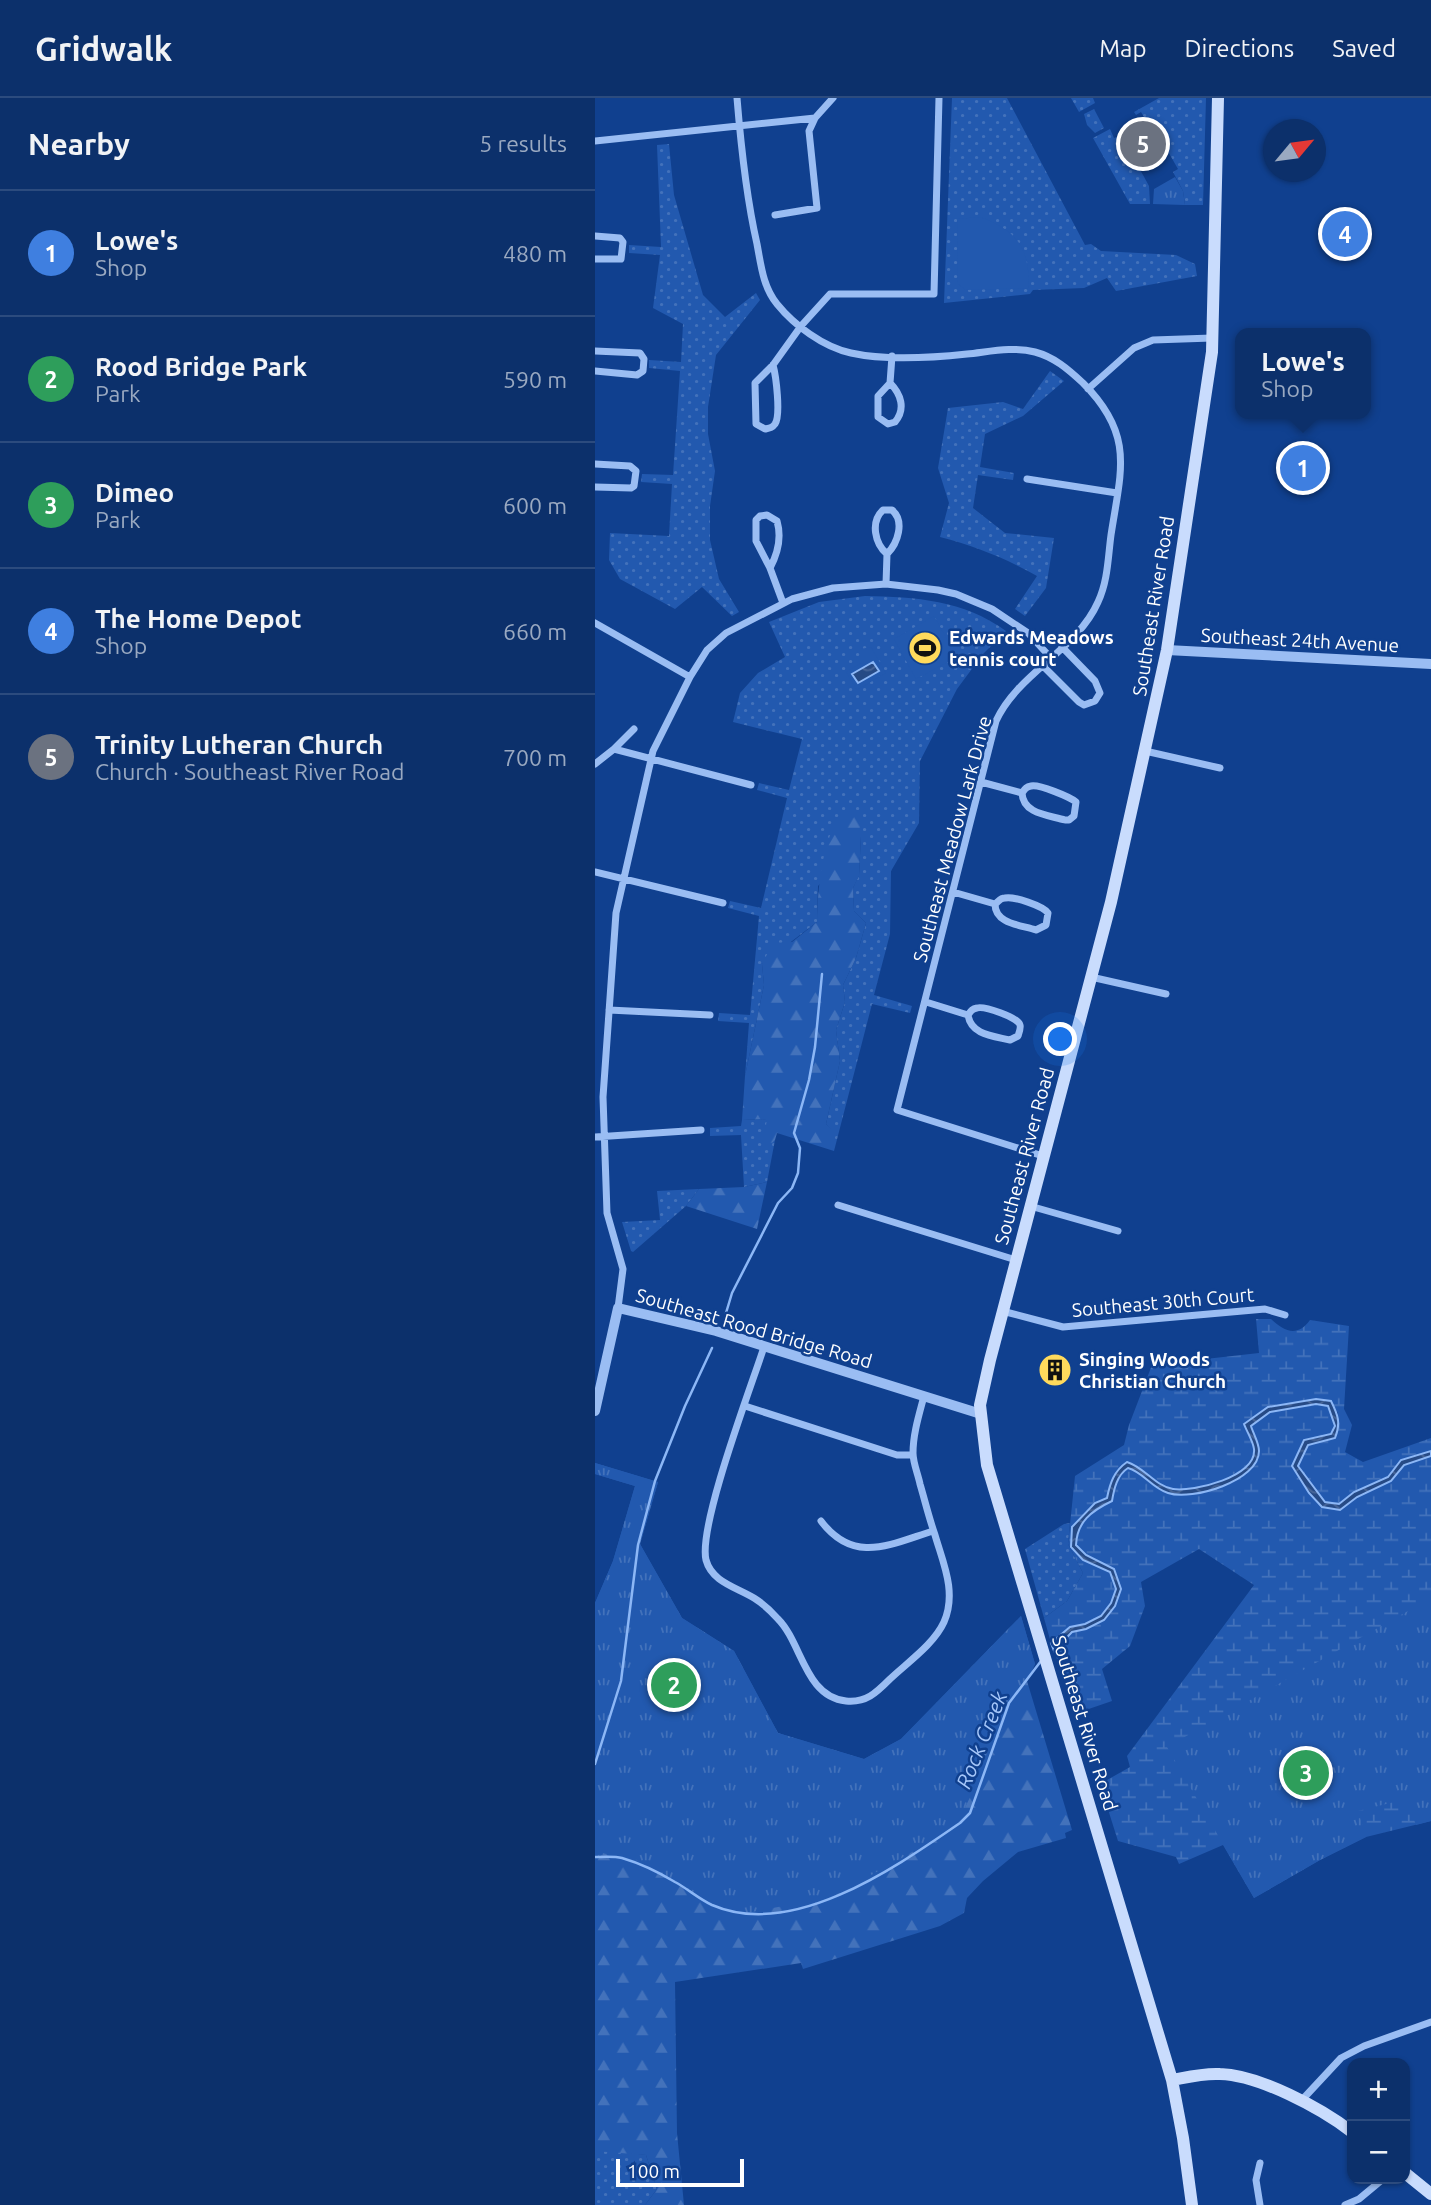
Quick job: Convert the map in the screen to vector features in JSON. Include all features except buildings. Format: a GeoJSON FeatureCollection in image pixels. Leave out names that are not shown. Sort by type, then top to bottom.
{"type":"FeatureCollection","features":[{"type":"Feature","properties":{"kind":"main road","name":"Southeast River Road"},"geometry":{"type":"LineString","coordinates":[[1192,2205],[1184,2138],[1172,2080],[987,1465],[981,1414],[982,1398],[1002,1311],[1091,977],[1146,751],[1167,650],[1212,338],[1218,98]]}},
{"type":"Feature","properties":{"kind":"main road"},"geometry":{"type":"LineString","coordinates":[[1172,2080],[1205,2074],[1236,2075],[1301,2101],[1347,2128]]}},
{"type":"Feature","properties":{"kind":"main road"},"geometry":{"type":"LineString","coordinates":[[1410,2177],[1431,2194]]}},
{"type":"Feature","properties":{"kind":"street","name":"Southeast Meadow Lark Drive"},"geometry":{"type":"LineString","coordinates":[[737,98],[750,210],[764,279],[778,305],[801,326],[834,347],[851,353],[954,356],[1012,350],[1035,352],[1052,358],[1088,389],[1113,423],[1119,439],[1121,467],[1106,571],[1099,600],[1085,625],[1000,712],[897,1110],[1043,1156]]}},
{"type":"Feature","properties":{"kind":"street"},"geometry":{"type":"LineString","coordinates":[[775,215],[817,208],[809,131],[815,118],[833,98]]}},
{"type":"Feature","properties":{"kind":"street"},"geometry":{"type":"LineString","coordinates":[[773,365],[776,376],[777,419],[771,427],[765,429],[756,424],[754,388],[801,326],[830,294],[934,294],[939,98]]}},
{"type":"Feature","properties":{"kind":"street"},"geometry":{"type":"LineString","coordinates":[[595,141],[815,118]]}},
{"type":"Feature","properties":{"kind":"street"},"geometry":{"type":"LineString","coordinates":[[595,236],[620,238],[623,242],[621,259],[595,259]]}},
{"type":"Feature","properties":{"kind":"street"},"geometry":{"type":"LineString","coordinates":[[1088,389],[1129,352],[1153,340],[1212,338]]}},
{"type":"Feature","properties":{"kind":"street"},"geometry":{"type":"LineString","coordinates":[[595,351],[640,353],[644,359],[643,371],[637,375],[595,371]]}},
{"type":"Feature","properties":{"kind":"street"},"geometry":{"type":"LineString","coordinates":[[890,383],[901,399],[900,414],[895,422],[887,424],[878,417],[877,411],[878,396],[890,383],[891,356]]}},
{"type":"Feature","properties":{"kind":"street"},"geometry":{"type":"LineString","coordinates":[[595,464],[630,466],[636,471],[631,488],[595,487]]}},
{"type":"Feature","properties":{"kind":"street"},"geometry":{"type":"LineString","coordinates":[[1027,479],[1117,493]]}},
{"type":"Feature","properties":{"kind":"street"},"geometry":{"type":"LineString","coordinates":[[886,584],[887,554],[898,541],[898,518],[892,510],[883,510],[877,517],[876,540],[887,554]]}},
{"type":"Feature","properties":{"kind":"street"},"geometry":{"type":"LineString","coordinates":[[770,568],[779,548],[779,528],[777,521],[767,515],[756,520],[756,541],[783,603]]}},
{"type":"Feature","properties":{"kind":"street"},"geometry":{"type":"LineString","coordinates":[[618,1308],[622,1269],[607,1213],[599,1136],[616,913],[651,760],[659,737],[690,677],[716,640],[783,603],[833,588],[886,584],[937,590],[983,605],[1028,633],[1051,658]]}},
{"type":"Feature","properties":{"kind":"street"},"geometry":{"type":"LineString","coordinates":[[595,623],[690,677]]}},
{"type":"Feature","properties":{"kind":"street"},"geometry":{"type":"LineString","coordinates":[[1043,666],[1079,702],[1084,705],[1095,701],[1100,692],[1095,681],[1062,648]]}},
{"type":"Feature","properties":{"kind":"street","name":"Southeast 24th Avenue"},"geometry":{"type":"LineString","coordinates":[[1167,650],[1431,664]]}},
{"type":"Feature","properties":{"kind":"street"},"geometry":{"type":"LineString","coordinates":[[595,764],[634,729]]}},
{"type":"Feature","properties":{"kind":"street"},"geometry":{"type":"LineString","coordinates":[[614,749],[751,785]]}},
{"type":"Feature","properties":{"kind":"street"},"geometry":{"type":"LineString","coordinates":[[1146,751],[1220,768]]}},
{"type":"Feature","properties":{"kind":"street"},"geometry":{"type":"LineString","coordinates":[[981,782],[1022,793]]}},
{"type":"Feature","properties":{"kind":"street"},"geometry":{"type":"LineString","coordinates":[[1035,786],[1070,797],[1076,802],[1074,816],[1065,820],[1030,809],[1024,803],[1022,793],[1035,786]]}},
{"type":"Feature","properties":{"kind":"street"},"geometry":{"type":"LineString","coordinates":[[595,872],[723,903]]}},
{"type":"Feature","properties":{"kind":"street"},"geometry":{"type":"LineString","coordinates":[[953,892],[995,904],[1007,897],[1043,907],[1048,913],[1046,925],[1036,930],[1003,920],[997,915],[995,904]]}},
{"type":"Feature","properties":{"kind":"street"},"geometry":{"type":"LineString","coordinates":[[1091,977],[1165,994]]}},
{"type":"Feature","properties":{"kind":"street"},"geometry":{"type":"LineString","coordinates":[[926,1002],[968,1015]]}},
{"type":"Feature","properties":{"kind":"street"},"geometry":{"type":"LineString","coordinates":[[980,1007],[1013,1017],[1021,1027],[1018,1037],[1010,1040],[978,1031],[970,1025],[968,1015],[980,1007]]}},
{"type":"Feature","properties":{"kind":"street"},"geometry":{"type":"LineString","coordinates":[[609,1010],[710,1015]]}},
{"type":"Feature","properties":{"kind":"street"},"geometry":{"type":"LineString","coordinates":[[599,1136],[701,1130]]}},
{"type":"Feature","properties":{"kind":"street"},"geometry":{"type":"LineString","coordinates":[[838,1205],[1016,1260]]}},
{"type":"Feature","properties":{"kind":"street"},"geometry":{"type":"LineString","coordinates":[[1030,1206],[1118,1231]]}},
{"type":"Feature","properties":{"kind":"street","name":"Southeast Rood Bridge Road"},"geometry":{"type":"LineString","coordinates":[[595,1411],[618,1308],[716,1331],[981,1414]]}},
{"type":"Feature","properties":{"kind":"street","name":"Southeast 30th Court"},"geometry":{"type":"LineString","coordinates":[[1002,1311],[1063,1327],[1265,1309],[1285,1315]]}},
{"type":"Feature","properties":{"kind":"street"},"geometry":{"type":"LineString","coordinates":[[764,1347],[718,1489],[705,1540],[706,1558],[711,1572],[724,1583],[756,1599],[781,1621],[817,1686],[828,1696],[841,1701],[857,1702],[872,1697],[930,1642],[943,1625],[948,1611],[950,1586],[912,1455],[915,1429],[924,1396]]}},
{"type":"Feature","properties":{"kind":"street"},"geometry":{"type":"LineString","coordinates":[[745,1406],[897,1455],[912,1455]]}},
{"type":"Feature","properties":{"kind":"street"},"geometry":{"type":"LineString","coordinates":[[821,1521],[833,1535],[845,1543],[868,1549],[933,1531]]}},
{"type":"Feature","properties":{"kind":"street"},"geometry":{"type":"LineString","coordinates":[[1301,2101],[1333,2066],[1350,2053],[1391,2035],[1431,2022]]}},
{"type":"Feature","properties":{"kind":"street"},"geometry":{"type":"LineString","coordinates":[[1260,2163],[1257,2180],[1260,2205]]}},
{"type":"Feature","properties":{"kind":"street"},"geometry":{"type":"LineString","coordinates":[[1345,2205],[1359,2199],[1377,2184]]}},
{"type":"Feature","properties":{"kind":"green space"},"geometry":{"type":"Polygon","coordinates":[[[952,98],[1007,98],[1085,245],[1091,244],[1101,251],[1176,255],[1195,264],[1197,276],[1116,291],[1107,278],[1084,288],[1033,290],[1030,294],[944,303],[952,98]]]}},
{"type":"Feature","properties":{"kind":"green space"},"geometry":{"type":"Polygon","coordinates":[[[1071,98],[1093,98],[1095,103],[1079,112],[1071,98]]]}},
{"type":"Feature","properties":{"kind":"green space"},"geometry":{"type":"Polygon","coordinates":[[[1159,98],[1206,98],[1203,205],[1185,205],[1183,191],[1173,172],[1178,169],[1166,148],[1162,149],[1158,141],[1160,139],[1148,118],[1145,119],[1141,112],[1136,115],[1134,112],[1159,98]]]}},
{"type":"Feature","properties":{"kind":"green space"},"geometry":{"type":"Polygon","coordinates":[[[1094,109],[1104,128],[1095,133],[1087,125],[1084,114],[1094,109]]]}},
{"type":"Feature","properties":{"kind":"green space"},"geometry":{"type":"Polygon","coordinates":[[[1110,129],[1114,138],[1121,135],[1132,155],[1135,154],[1140,162],[1137,164],[1149,186],[1150,204],[1130,204],[1093,138],[1110,129]]]}},
{"type":"Feature","properties":{"kind":"green space"},"geometry":{"type":"Polygon","coordinates":[[[669,144],[674,195],[703,295],[725,317],[756,293],[760,300],[716,355],[708,407],[708,434],[715,471],[710,506],[710,540],[719,579],[739,612],[732,616],[702,587],[675,609],[620,579],[609,560],[610,533],[669,536],[672,484],[641,482],[642,474],[673,475],[680,371],[649,368],[649,360],[681,362],[683,324],[653,308],[660,255],[629,253],[629,245],[661,247],[657,145],[669,144]]]}},
{"type":"Feature","properties":{"kind":"green space"},"geometry":{"type":"Polygon","coordinates":[[[1175,177],[1183,191],[1185,205],[1153,204],[1154,189],[1175,177]]]}},
{"type":"Feature","properties":{"kind":"green space"},"geometry":{"type":"Polygon","coordinates":[[[980,217],[1004,228],[1019,243],[1027,262],[1029,288],[966,290],[958,284],[957,219],[980,217]]]}},
{"type":"Feature","properties":{"kind":"green space"},"geometry":{"type":"Polygon","coordinates":[[[1050,371],[1064,381],[1023,416],[985,434],[980,467],[1014,473],[1013,480],[978,475],[973,508],[1005,533],[1054,538],[1046,588],[1025,616],[1015,609],[1037,576],[990,553],[940,537],[949,503],[938,468],[948,408],[1003,402],[1023,409],[1050,371]]]}},
{"type":"Feature","properties":{"kind":"green space"},"geometry":{"type":"Polygon","coordinates":[[[865,596],[939,602],[973,613],[1006,631],[983,654],[957,689],[920,761],[919,823],[891,871],[890,934],[874,995],[912,1006],[910,1013],[872,1004],[834,1151],[834,1132],[826,1124],[840,1061],[836,1030],[845,1002],[843,985],[856,958],[866,923],[854,911],[853,888],[859,875],[861,836],[818,886],[817,922],[762,964],[764,985],[745,1076],[749,1023],[718,1021],[719,1013],[750,1015],[759,916],[728,908],[730,901],[761,908],[787,798],[757,790],[759,783],[789,790],[802,739],[733,722],[740,693],[758,673],[785,657],[769,622],[819,602],[865,596]]]}},
{"type":"Feature","properties":{"kind":"green space","name":"Edwards Meadows tennis court"},"geometry":{"type":"Polygon","coordinates":[[[934,616],[957,657],[916,679],[894,639],[934,616]]]}},
{"type":"Feature","properties":{"kind":"green space"},"geometry":{"type":"Polygon","coordinates":[[[871,647],[886,673],[857,690],[846,672],[861,663],[861,649],[871,647]]]}},
{"type":"Feature","properties":{"kind":"green space"},"geometry":{"type":"Polygon","coordinates":[[[850,810],[859,815],[861,836],[859,876],[853,888],[854,911],[866,923],[856,958],[843,985],[845,1002],[836,1030],[840,1061],[826,1124],[834,1131],[834,1151],[777,1133],[771,1144],[764,1138],[767,1119],[742,1120],[745,1076],[764,985],[762,964],[773,943],[792,942],[817,922],[820,879],[829,837],[841,812],[850,810]]]}},
{"type":"Feature","properties":{"kind":"green space"},"geometry":{"type":"Polygon","coordinates":[[[767,1119],[771,1143],[775,1140],[767,1182],[744,1187],[741,1135],[710,1136],[710,1128],[741,1126],[742,1120],[767,1119]]]}},
{"type":"Feature","properties":{"kind":"green space"},"geometry":{"type":"Polygon","coordinates":[[[767,1182],[757,1229],[686,1206],[699,1189],[744,1187],[767,1182]]]}},
{"type":"Feature","properties":{"kind":"green space"},"geometry":{"type":"Polygon","coordinates":[[[699,1189],[686,1206],[631,1251],[622,1222],[660,1220],[657,1191],[699,1189]]]}},
{"type":"Feature","properties":{"kind":"green space"},"geometry":{"type":"Polygon","coordinates":[[[1256,1319],[1271,1319],[1291,1331],[1300,1329],[1310,1320],[1349,1326],[1344,1409],[1352,1425],[1345,1452],[1363,1462],[1431,1438],[1431,1451],[1401,1460],[1388,1477],[1354,1492],[1339,1504],[1325,1502],[1297,1465],[1308,1444],[1335,1438],[1338,1413],[1331,1401],[1316,1399],[1268,1407],[1245,1424],[1253,1454],[1240,1471],[1219,1482],[1194,1488],[1173,1489],[1127,1462],[1113,1478],[1107,1498],[1095,1503],[1072,1527],[1071,1547],[1083,1560],[1110,1572],[1116,1589],[1111,1603],[1101,1616],[1085,1624],[1070,1627],[1051,1643],[1044,1618],[1067,1601],[1083,1573],[1068,1544],[1075,1476],[1124,1445],[1152,1365],[1259,1353],[1256,1319]]]}},
{"type":"Feature","properties":{"kind":"green space"},"geometry":{"type":"Polygon","coordinates":[[[1316,1404],[1328,1406],[1335,1426],[1331,1434],[1304,1440],[1292,1466],[1322,1507],[1340,1509],[1357,1497],[1391,1481],[1404,1465],[1431,1456],[1431,1821],[1366,1837],[1254,1898],[1223,1845],[1179,1864],[1176,1857],[1118,1841],[1100,1784],[1130,1767],[1127,1756],[1254,1585],[1199,1549],[1141,1582],[1145,1606],[1130,1646],[1102,1669],[1112,1701],[1077,1713],[1054,1651],[1072,1632],[1086,1629],[1104,1620],[1121,1589],[1114,1569],[1086,1555],[1076,1545],[1087,1518],[1112,1501],[1124,1471],[1128,1468],[1133,1470],[1158,1488],[1172,1494],[1227,1485],[1246,1470],[1259,1450],[1250,1426],[1270,1412],[1316,1404]]]}},
{"type":"Feature","properties":{"kind":"green space"},"geometry":{"type":"Polygon","coordinates":[[[595,1463],[658,1482],[640,1544],[682,1618],[734,1651],[778,1733],[864,1759],[901,1739],[1021,1616],[1035,1664],[1027,1681],[1072,1830],[1065,1833],[1066,1838],[1018,1852],[967,1898],[964,1913],[940,1926],[803,1969],[801,1963],[675,1982],[677,2133],[684,2205],[645,2205],[657,2189],[646,2155],[595,2151],[595,1603],[613,1561],[635,1486],[595,1474],[595,1463]]]}},
{"type":"Feature","properties":{"kind":"green space"},"geometry":{"type":"Polygon","coordinates":[[[595,1463],[658,1482],[640,1544],[682,1618],[734,1651],[778,1733],[864,1759],[901,1739],[1021,1616],[1035,1664],[955,1828],[832,1897],[730,1916],[627,1854],[608,1853],[595,1857],[595,1603],[613,1561],[635,1486],[595,1474],[595,1463]]]}},
{"type":"Feature","properties":{"kind":"green space"},"geometry":{"type":"Polygon","coordinates":[[[1070,1523],[1068,1544],[1083,1573],[1067,1601],[1044,1618],[1025,1549],[1064,1524],[1070,1523]]]}},
{"type":"Feature","properties":{"kind":"green space"},"geometry":{"type":"Polygon","coordinates":[[[1431,1598],[1431,1821],[1416,1825],[1406,1799],[1358,1811],[1366,1837],[1254,1898],[1167,1747],[1431,1598]]]}},
{"type":"Feature","properties":{"kind":"green space"},"geometry":{"type":"Polygon","coordinates":[[[595,2151],[646,2155],[657,2189],[645,2205],[595,2205],[595,2151]]]}},
{"type":"Feature","properties":{"kind":"water"},"geometry":{"type":"Polygon","coordinates":[[[873,662],[879,671],[858,683],[852,674],[873,662]]]}},
{"type":"Feature","properties":{"kind":"water"},"geometry":{"type":"Polygon","coordinates":[[[1316,1399],[1331,1401],[1338,1419],[1337,1433],[1335,1438],[1308,1445],[1298,1466],[1325,1502],[1339,1504],[1354,1492],[1388,1477],[1401,1460],[1431,1451],[1431,1456],[1404,1465],[1391,1481],[1357,1497],[1340,1510],[1322,1507],[1309,1493],[1292,1466],[1304,1440],[1331,1434],[1335,1426],[1328,1406],[1316,1404],[1270,1412],[1251,1426],[1259,1448],[1256,1462],[1237,1480],[1223,1486],[1192,1494],[1168,1493],[1128,1468],[1119,1478],[1112,1501],[1086,1518],[1079,1530],[1076,1545],[1086,1555],[1114,1569],[1121,1589],[1115,1606],[1104,1620],[1086,1629],[1072,1632],[1054,1651],[1051,1643],[1070,1627],[1085,1624],[1101,1616],[1111,1603],[1116,1589],[1110,1572],[1083,1560],[1071,1547],[1072,1527],[1095,1503],[1107,1498],[1113,1478],[1119,1469],[1127,1462],[1133,1464],[1161,1484],[1173,1489],[1195,1488],[1222,1481],[1235,1475],[1252,1459],[1254,1449],[1244,1424],[1268,1407],[1316,1399]]]}},
{"type":"Feature","properties":{"kind":"waterway"},"geometry":{"type":"LineString","coordinates":[[726,1313],[732,1293],[778,1203],[792,1188],[798,1173],[800,1148],[794,1133],[815,1047],[822,974]]}},
{"type":"Feature","properties":{"kind":"waterway"},"geometry":{"type":"LineString","coordinates":[[595,1764],[621,1681],[638,1545],[655,1481],[712,1348]]}},
{"type":"Feature","properties":{"kind":"waterway","name":"Rock Creek"},"geometry":{"type":"LineString","coordinates":[[595,1857],[619,1857],[649,1868],[712,1905],[743,1913],[776,1913],[809,1906],[842,1894],[906,1859],[960,1823],[970,1813],[1009,1703],[1041,1661]]}},
{"type":"Feature","properties":{"kind":"place","name":"Trinity Lutheran Church"},"geometry":{"type":"Point","coordinates":[1143,144]}},
{"type":"Feature","properties":{"kind":"place","name":"The Home Depot"},"geometry":{"type":"Point","coordinates":[1345,234]}},
{"type":"Feature","properties":{"kind":"place","name":"Lowe's"},"geometry":{"type":"Point","coordinates":[1303,468]}},
{"type":"Feature","properties":{"kind":"place","name":"Edwards Meadows tennis court"},"geometry":{"type":"Point","coordinates":[925,648]}},
{"type":"Feature","properties":{"kind":"place","name":"Singing Woods Christian Church"},"geometry":{"type":"Point","coordinates":[1055,1370]}},
{"type":"Feature","properties":{"kind":"place","name":"Rood Bridge Park"},"geometry":{"type":"Point","coordinates":[674,1685]}},
{"type":"Feature","properties":{"kind":"place","name":"Dimeo"},"geometry":{"type":"Point","coordinates":[1306,1773]}}]}
